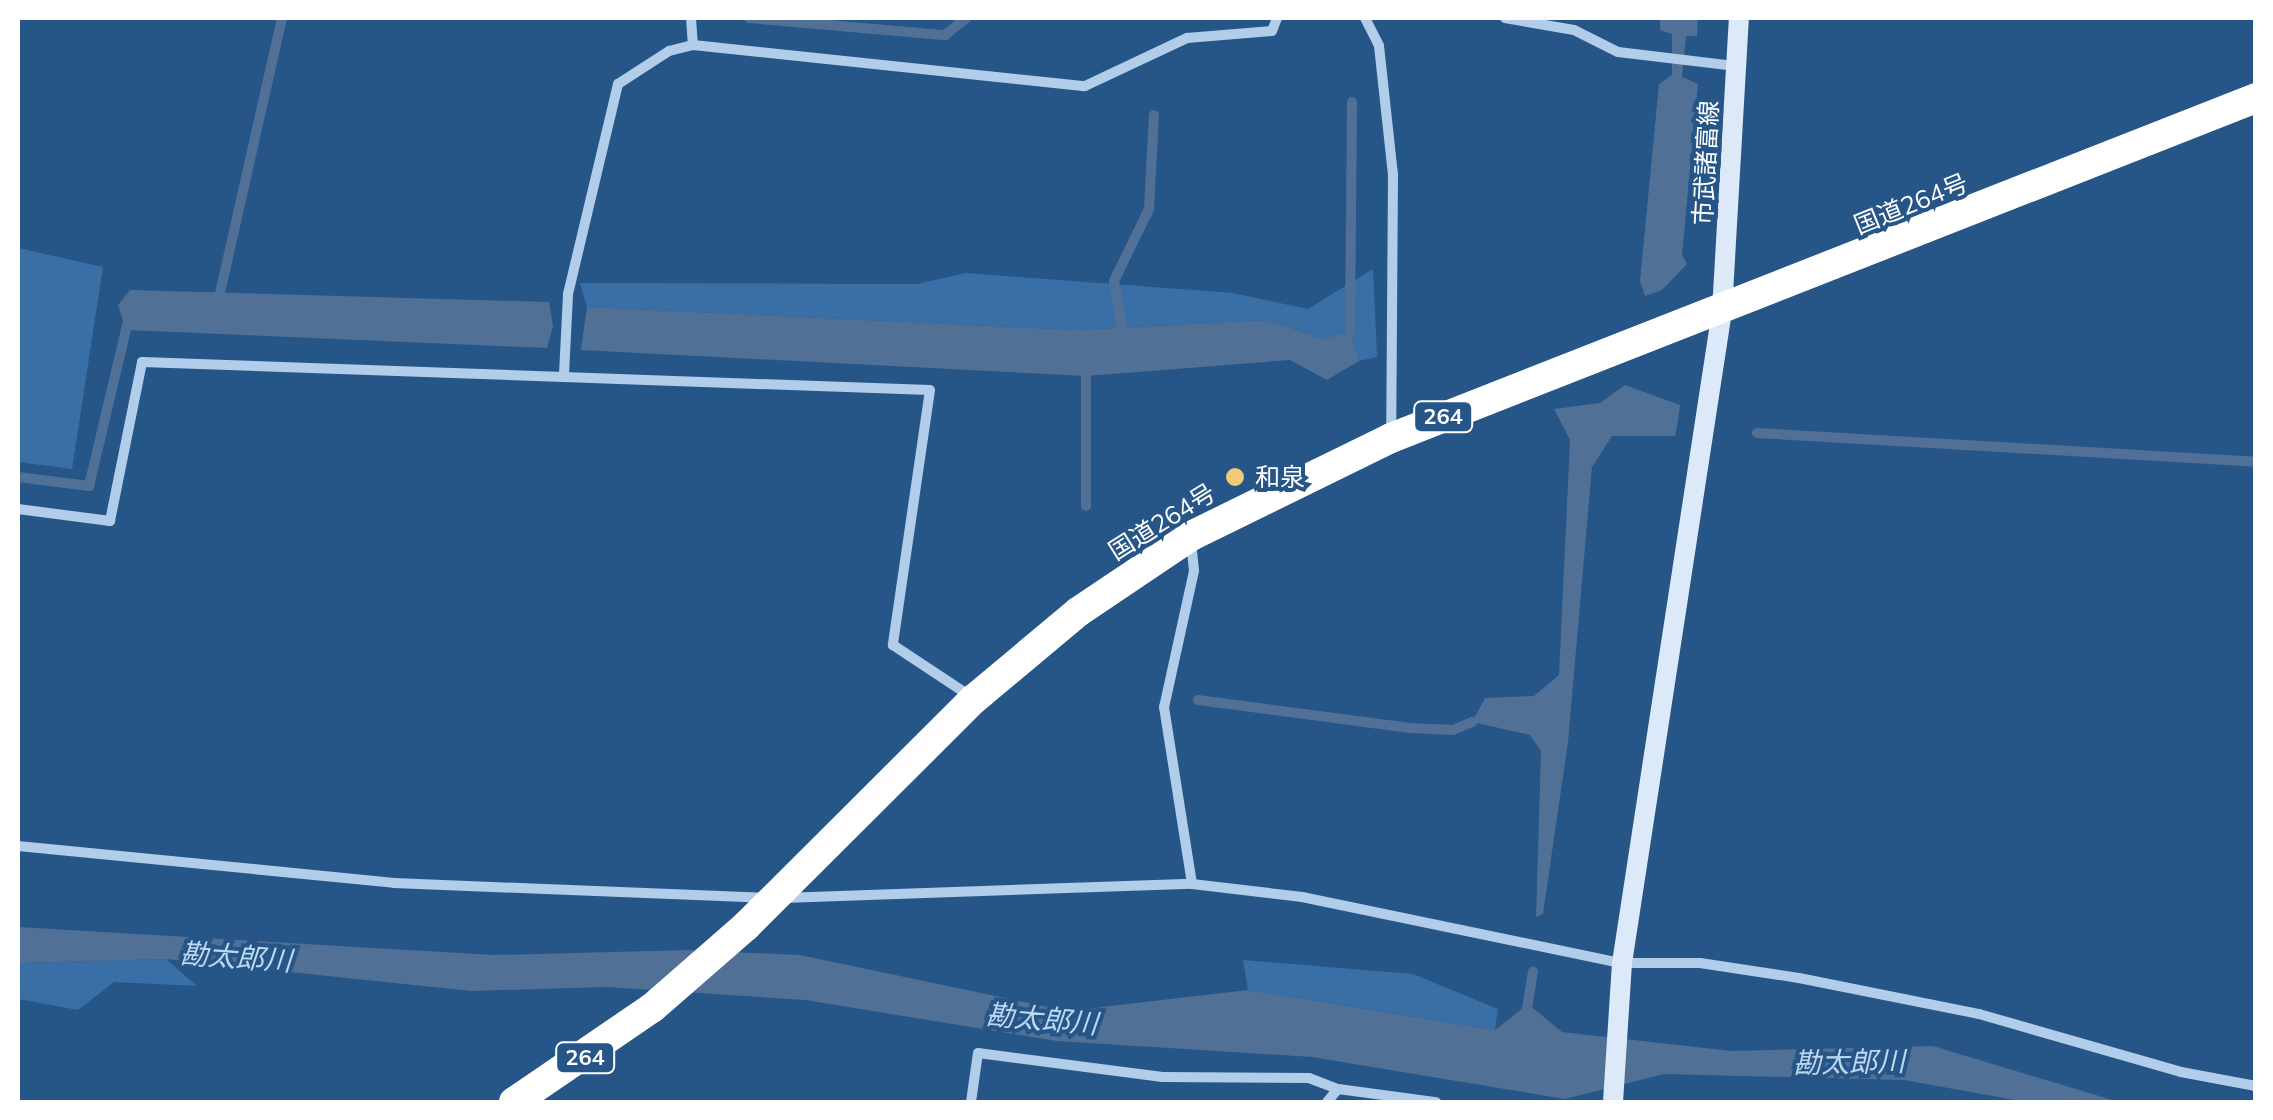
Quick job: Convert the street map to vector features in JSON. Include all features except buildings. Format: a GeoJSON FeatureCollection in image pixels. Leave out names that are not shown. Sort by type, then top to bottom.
{"type":"FeatureCollection","features":[{"type":"Feature","properties":{"kind":"highway","name":"国道264号"},"geometry":{"type":"LineString","coordinates":[[514,1102],[652,1008],[746,926],[974,699],[1078,612],[1191,536],[1391,438],[1722,312],[2256,98]]}},
{"type":"Feature","properties":{"kind":"street"},"geometry":{"type":"LineString","coordinates":[[691,18],[692,45]]}},
{"type":"Feature","properties":{"kind":"street"},"geometry":{"type":"LineString","coordinates":[[564,374],[568,294],[618,84],[669,51],[692,45],[1085,86],[1187,38],[1272,31],[1277,18]]}},
{"type":"Feature","properties":{"kind":"street"},"geometry":{"type":"LineString","coordinates":[[1364,18],[1379,46],[1393,174],[1391,438]]}},
{"type":"Feature","properties":{"kind":"street"},"geometry":{"type":"LineString","coordinates":[[1505,18],[1574,30],[1618,52],[1736,66]]}},
{"type":"Feature","properties":{"kind":"street","name":"市武諸富線"},"geometry":{"type":"LineString","coordinates":[[1613,1102],[1622,963],[1722,312],[1740,18]]}},
{"type":"Feature","properties":{"kind":"street"},"geometry":{"type":"LineString","coordinates":[[18,508],[110,522],[142,362],[930,390],[894,644],[974,699]]}},
{"type":"Feature","properties":{"kind":"street"},"geometry":{"type":"LineString","coordinates":[[1191,536],[1194,571],[1164,706],[1192,884]]}},
{"type":"Feature","properties":{"kind":"street"},"geometry":{"type":"LineString","coordinates":[[18,846],[394,883],[773,898],[1192,884],[1302,896],[1622,963],[1700,963],[1799,978],[1979,1014],[2181,1072],[2256,1086]]}},
{"type":"Feature","properties":{"kind":"street"},"geometry":{"type":"LineString","coordinates":[[971,1102],[978,1053],[1162,1077],[1309,1078],[1338,1089],[1436,1102]]}},
{"type":"Feature","properties":{"kind":"street"},"geometry":{"type":"LineString","coordinates":[[1327,1102],[1338,1089]]}},
{"type":"Feature","properties":{"kind":"shaded area"},"geometry":{"type":"Polygon","coordinates":[[[18,248],[103,267],[72,469],[18,462],[18,248]]]}},
{"type":"Feature","properties":{"kind":"shaded area"},"geometry":{"type":"Polygon","coordinates":[[[1373,269],[1377,357],[1359,361],[1350,333],[1322,339],[1268,320],[1077,330],[587,307],[580,283],[917,284],[966,273],[1233,293],[1308,309],[1373,269]]]}},
{"type":"Feature","properties":{"kind":"shaded area"},"geometry":{"type":"Polygon","coordinates":[[[166,959],[197,986],[114,982],[78,1010],[18,999],[18,963],[166,959]]]}},
{"type":"Feature","properties":{"kind":"shaded area"},"geometry":{"type":"Polygon","coordinates":[[[1243,960],[1413,974],[1498,1009],[1495,1030],[1248,990],[1243,960]]]}},
{"type":"Feature","properties":{"kind":"water"},"geometry":{"type":"Polygon","coordinates":[[[1660,18],[1698,18],[1697,36],[1686,36],[1682,77],[1698,84],[1682,255],[1687,264],[1662,290],[1645,296],[1640,281],[1659,84],[1672,75],[1672,34],[1660,30],[1660,18]]]}},
{"type":"Feature","properties":{"kind":"water"},"geometry":{"type":"Polygon","coordinates":[[[130,290],[549,302],[553,326],[547,348],[126,330],[118,305],[130,290]]]}},
{"type":"Feature","properties":{"kind":"water"},"geometry":{"type":"Polygon","coordinates":[[[587,307],[1077,330],[1268,320],[1322,339],[1350,332],[1359,361],[1327,380],[1290,360],[1086,376],[581,350],[587,307]]]}},
{"type":"Feature","properties":{"kind":"water"},"geometry":{"type":"Polygon","coordinates":[[[1625,385],[1680,405],[1678,421],[1675,436],[1612,436],[1592,467],[1568,742],[1543,914],[1536,917],[1541,751],[1530,735],[1472,722],[1485,698],[1534,696],[1559,675],[1570,440],[1554,409],[1600,403],[1625,385]]]}},
{"type":"Feature","properties":{"kind":"water","name":"勘太郎川"},"geometry":{"type":"Polygon","coordinates":[[[18,927],[494,955],[688,950],[800,955],[1067,1011],[1248,990],[1495,1030],[1528,1004],[1562,1032],[1732,1051],[1933,1046],[2119,1102],[2026,1102],[1904,1080],[1664,1074],[1565,1099],[1312,1057],[1057,1041],[805,1000],[606,987],[471,991],[166,959],[18,963],[18,927]]]}},
{"type":"Feature","properties":{"kind":"waterway"},"geometry":{"type":"LineString","coordinates":[[220,293],[282,18]]}},
{"type":"Feature","properties":{"kind":"waterway"},"geometry":{"type":"LineString","coordinates":[[749,18],[945,35],[966,18]]}},
{"type":"Feature","properties":{"kind":"waterway"},"geometry":{"type":"LineString","coordinates":[[1350,332],[1352,102]]}},
{"type":"Feature","properties":{"kind":"waterway"},"geometry":{"type":"LineString","coordinates":[[1122,327],[1114,281],[1149,209],[1154,115]]}},
{"type":"Feature","properties":{"kind":"waterway"},"geometry":{"type":"LineString","coordinates":[[18,477],[89,486],[129,317]]}},
{"type":"Feature","properties":{"kind":"waterway"},"geometry":{"type":"LineString","coordinates":[[1086,376],[1086,506]]}},
{"type":"Feature","properties":{"kind":"waterway"},"geometry":{"type":"LineString","coordinates":[[1757,433],[2256,462]]}},
{"type":"Feature","properties":{"kind":"waterway"},"geometry":{"type":"LineString","coordinates":[[1198,700],[1410,728],[1453,730],[1472,722]]}},
{"type":"Feature","properties":{"kind":"waterway"},"geometry":{"type":"LineString","coordinates":[[1526,1015],[1533,972]]}},
{"type":"Feature","properties":{"kind":"place","name":"和泉"},"geometry":{"type":"Point","coordinates":[1235,477]}}]}
